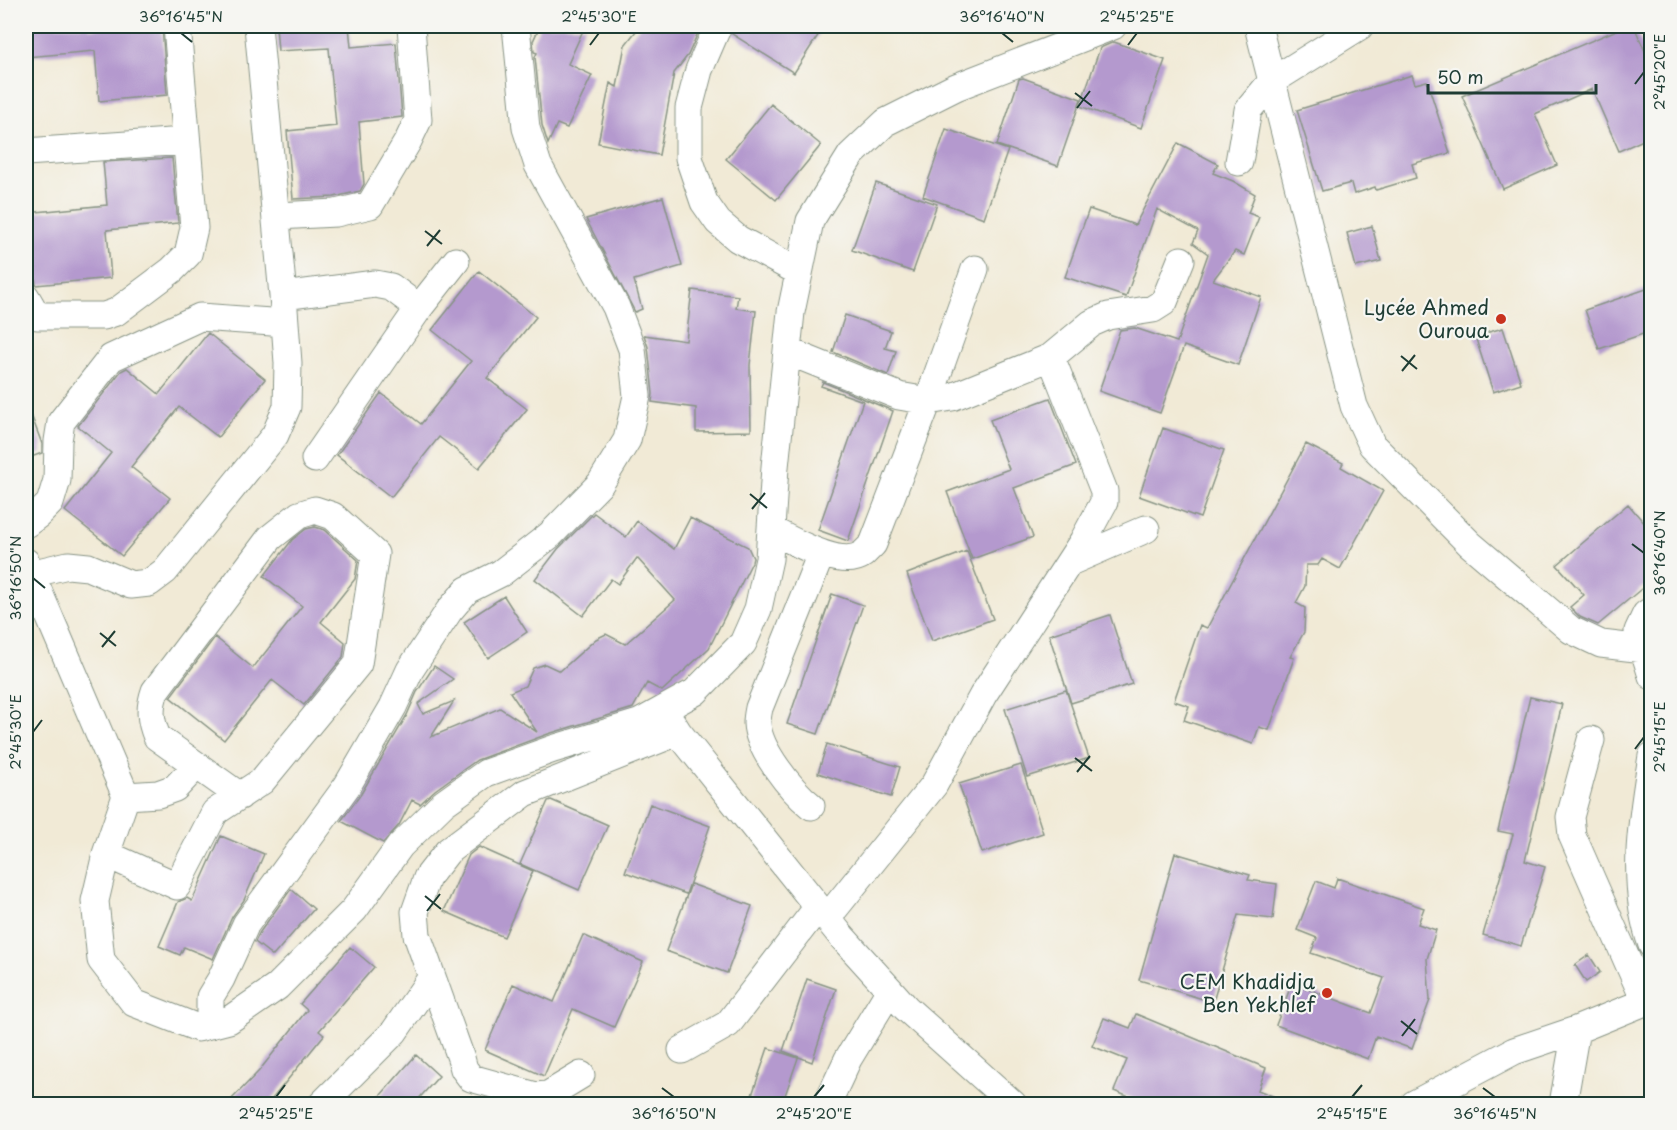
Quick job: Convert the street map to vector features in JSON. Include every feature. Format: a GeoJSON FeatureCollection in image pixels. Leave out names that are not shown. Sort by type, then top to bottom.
{"type":"FeatureCollection","features":[{"type":"Feature","properties":{"kind":"street"},"geometry":{"type":"LineString","coordinates":[[26,297],[37,316],[104,316],[116,312],[172,270],[189,254],[194,228],[177,26]]}},
{"type":"Feature","properties":{"kind":"street"},"geometry":{"type":"LineString","coordinates":[[258,26],[284,309],[288,363],[287,407],[275,435],[165,571],[149,583],[131,585],[88,567],[28,568],[126,796],[106,854],[95,901],[101,960],[134,1003],[198,1028],[229,1020],[277,987],[354,910],[400,846],[444,803],[486,773],[553,749],[639,723],[695,692],[742,643],[758,609],[769,559],[790,312],[810,221],[850,155],[886,122],[956,87],[1113,26]]}},
{"type":"Feature","properties":{"kind":"street"},"geometry":{"type":"LineString","coordinates":[[276,216],[336,213],[370,205],[418,120],[411,26]]}},
{"type":"Feature","properties":{"kind":"street"},"geometry":{"type":"LineString","coordinates":[[210,1025],[210,997],[246,924],[347,786],[393,707],[410,670],[450,611],[466,590],[501,573],[550,535],[600,484],[627,440],[637,396],[632,349],[616,307],[538,165],[526,128],[516,26]]}},
{"type":"Feature","properties":{"kind":"street"},"geometry":{"type":"LineString","coordinates":[[718,26],[699,70],[688,108],[689,158],[704,202],[718,222],[738,239],[799,272]]}},
{"type":"Feature","properties":{"kind":"street"},"geometry":{"type":"LineString","coordinates":[[1258,26],[1354,406],[1372,445],[1470,544],[1570,630],[1601,644],[1644,649]]}},
{"type":"Feature","properties":{"kind":"street"},"geometry":{"type":"LineString","coordinates":[[1239,162],[1248,110],[1272,81],[1360,26]]}},
{"type":"Feature","properties":{"kind":"street"},"geometry":{"type":"LineString","coordinates":[[26,152],[185,141]]}},
{"type":"Feature","properties":{"kind":"street"},"geometry":{"type":"LineString","coordinates":[[787,351],[899,396],[928,401],[952,397],[1051,357],[1100,319],[1153,309],[1164,302],[1181,260]]}},
{"type":"Feature","properties":{"kind":"street"},"geometry":{"type":"LineString","coordinates":[[315,459],[419,308],[456,261]]}},
{"type":"Feature","properties":{"kind":"street"},"geometry":{"type":"LineString","coordinates":[[771,530],[821,554],[844,559],[861,555],[873,544],[928,401],[975,269]]}},
{"type":"Feature","properties":{"kind":"street"},"geometry":{"type":"LineString","coordinates":[[26,524],[50,503],[57,480],[61,422],[111,358],[200,317],[284,309],[375,284],[390,287],[419,308]]}},
{"type":"Feature","properties":{"kind":"street"},"geometry":{"type":"LineString","coordinates":[[682,1050],[728,1024],[934,785],[982,695],[1070,562],[1100,511],[1104,502],[1104,491],[1051,357]]}},
{"type":"Feature","properties":{"kind":"street"},"geometry":{"type":"LineString","coordinates":[[106,854],[177,886],[215,812],[240,796],[262,781],[358,664],[375,554],[333,516],[315,510],[299,515],[270,538],[155,691],[150,705],[151,722],[157,737],[240,796]]}},
{"type":"Feature","properties":{"kind":"street"},"geometry":{"type":"LineString","coordinates":[[1070,562],[1146,529]]}},
{"type":"Feature","properties":{"kind":"street"},"geometry":{"type":"LineString","coordinates":[[811,806],[782,776],[763,744],[757,723],[759,708],[821,554]]}},
{"type":"Feature","properties":{"kind":"street"},"geometry":{"type":"LineString","coordinates":[[1652,610],[1646,614],[1638,631],[1652,676]]}},
{"type":"Feature","properties":{"kind":"street"},"geometry":{"type":"LineString","coordinates":[[663,709],[678,732],[823,913],[890,990],[906,1008],[1006,1102]]}},
{"type":"Feature","properties":{"kind":"street"},"geometry":{"type":"LineString","coordinates":[[581,1075],[548,1095],[536,1096],[471,1078],[464,1070],[417,935],[415,912],[427,878],[448,851],[525,793],[678,732]]}},
{"type":"Feature","properties":{"kind":"street"},"geometry":{"type":"LineString","coordinates":[[1414,1104],[1514,1051],[1576,1030],[1648,1000],[1572,835],[1570,817],[1591,740]]}},
{"type":"Feature","properties":{"kind":"street"},"geometry":{"type":"LineString","coordinates":[[1652,756],[1641,825],[1639,882],[1652,945]]}},
{"type":"Feature","properties":{"kind":"street"},"geometry":{"type":"LineString","coordinates":[[126,796],[158,794],[175,788],[196,766]]}},
{"type":"Feature","properties":{"kind":"street"},"geometry":{"type":"LineString","coordinates":[[322,1104],[394,1032],[432,977]]}},
{"type":"Feature","properties":{"kind":"street"},"geometry":{"type":"LineString","coordinates":[[827,1104],[848,1059],[890,990]]}},
{"type":"Feature","properties":{"kind":"street"},"geometry":{"type":"LineString","coordinates":[[1563,1104],[1576,1030]]}},
{"type":"Feature","properties":{"kind":"building"},"geometry":{"type":"Polygon","coordinates":[[[26,26],[89,26],[89,29],[162,26],[167,95],[99,101],[95,51],[26,57],[26,26]]]}},
{"type":"Feature","properties":{"kind":"building"},"geometry":{"type":"Polygon","coordinates":[[[276,26],[349,26],[351,47],[396,43],[402,117],[359,122],[364,184],[360,191],[334,197],[293,199],[287,131],[336,126],[329,48],[278,51],[276,26]]]}},
{"type":"Feature","properties":{"kind":"building"},"geometry":{"type":"Polygon","coordinates":[[[540,26],[585,26],[568,64],[592,75],[567,128],[557,124],[548,144],[542,125],[535,57],[537,53],[534,52],[533,41],[540,26]]]}},
{"type":"Feature","properties":{"kind":"building"},"geometry":{"type":"Polygon","coordinates":[[[640,26],[701,26],[688,55],[674,73],[659,155],[598,143],[610,83],[617,87],[625,45],[640,26]]]}},
{"type":"Feature","properties":{"kind":"building"},"geometry":{"type":"Polygon","coordinates":[[[734,26],[824,26],[794,73],[732,34],[734,26]]]}},
{"type":"Feature","properties":{"kind":"building"},"geometry":{"type":"Polygon","coordinates":[[[1626,26],[1634,26],[1652,67],[1652,136],[1619,151],[1592,89],[1535,114],[1557,165],[1503,189],[1462,96],[1626,26]]]}},
{"type":"Feature","properties":{"kind":"building"},"geometry":{"type":"Polygon","coordinates":[[[1114,42],[1165,60],[1141,128],[1080,106],[1100,48],[1114,42]]]}},
{"type":"Feature","properties":{"kind":"building"},"geometry":{"type":"Polygon","coordinates":[[[1412,75],[1415,84],[1427,81],[1450,153],[1412,164],[1416,178],[1376,190],[1375,187],[1354,194],[1351,183],[1322,191],[1297,110],[1412,75]]]}},
{"type":"Feature","properties":{"kind":"building"},"geometry":{"type":"Polygon","coordinates":[[[1023,78],[1081,99],[1058,166],[997,145],[1019,79],[1023,78]]]}},
{"type":"Feature","properties":{"kind":"building"},"geometry":{"type":"Polygon","coordinates":[[[771,104],[821,145],[776,200],[726,159],[771,104]]]}},
{"type":"Feature","properties":{"kind":"building"},"geometry":{"type":"Polygon","coordinates":[[[946,129],[1008,150],[984,218],[923,196],[946,129]]]}},
{"type":"Feature","properties":{"kind":"building"},"geometry":{"type":"Polygon","coordinates":[[[1178,143],[1218,164],[1213,173],[1255,194],[1248,213],[1259,217],[1244,255],[1235,251],[1213,280],[1261,297],[1238,365],[1184,346],[1160,413],[1099,391],[1120,330],[1135,328],[1177,342],[1208,254],[1193,243],[1198,231],[1157,209],[1126,297],[1065,277],[1089,209],[1135,225],[1178,143]]]}},
{"type":"Feature","properties":{"kind":"building"},"geometry":{"type":"Polygon","coordinates":[[[172,158],[178,223],[107,230],[111,278],[36,285],[31,238],[26,239],[26,213],[107,205],[103,162],[172,158]]]}},
{"type":"Feature","properties":{"kind":"building"},"geometry":{"type":"Polygon","coordinates":[[[876,183],[937,204],[913,272],[852,250],[876,183]]]}},
{"type":"Feature","properties":{"kind":"building"},"geometry":{"type":"Polygon","coordinates":[[[663,197],[682,266],[634,280],[642,309],[635,312],[586,219],[663,197]]]}},
{"type":"Feature","properties":{"kind":"building"},"geometry":{"type":"Polygon","coordinates":[[[1372,226],[1381,261],[1356,267],[1347,233],[1372,226]]]}},
{"type":"Feature","properties":{"kind":"building"},"geometry":{"type":"Polygon","coordinates":[[[479,271],[536,317],[487,378],[527,409],[479,468],[439,437],[391,497],[337,455],[381,393],[421,424],[471,361],[432,330],[479,271]]]}},
{"type":"Feature","properties":{"kind":"building"},"geometry":{"type":"Polygon","coordinates":[[[1652,287],[1652,331],[1599,349],[1585,310],[1652,287]]]}},
{"type":"Feature","properties":{"kind":"building"},"geometry":{"type":"Polygon","coordinates":[[[692,290],[738,296],[736,308],[756,311],[750,365],[751,431],[696,432],[696,408],[652,402],[648,347],[644,335],[686,341],[692,290]]]}},
{"type":"Feature","properties":{"kind":"building"},"geometry":{"type":"Polygon","coordinates":[[[845,315],[891,331],[885,348],[896,351],[888,375],[833,352],[845,315]]]}},
{"type":"Feature","properties":{"kind":"building"},"geometry":{"type":"Polygon","coordinates":[[[1503,328],[1521,383],[1493,392],[1475,336],[1503,328]]]}},
{"type":"Feature","properties":{"kind":"building"},"geometry":{"type":"Polygon","coordinates":[[[208,333],[265,379],[218,437],[179,407],[131,467],[170,498],[122,556],[65,511],[111,453],[78,426],[121,371],[127,368],[159,394],[208,333]]]}},
{"type":"Feature","properties":{"kind":"building"},"geometry":{"type":"Polygon","coordinates":[[[823,382],[893,411],[848,541],[818,530],[863,401],[821,386],[823,382]]]}},
{"type":"Feature","properties":{"kind":"building"},"geometry":{"type":"Polygon","coordinates":[[[1050,398],[1076,465],[1014,488],[1033,537],[972,559],[947,492],[1009,469],[990,420],[1050,398]]]}},
{"type":"Feature","properties":{"kind":"building"},"geometry":{"type":"Polygon","coordinates":[[[27,404],[42,444],[42,453],[26,459],[27,404]]]}},
{"type":"Feature","properties":{"kind":"building"},"geometry":{"type":"Polygon","coordinates":[[[1163,428],[1224,450],[1200,518],[1139,496],[1163,428]]]}},
{"type":"Feature","properties":{"kind":"building"},"geometry":{"type":"Polygon","coordinates":[[[1306,444],[1343,463],[1341,467],[1383,491],[1340,569],[1322,559],[1318,565],[1306,565],[1305,586],[1296,603],[1305,608],[1304,632],[1290,657],[1294,658],[1269,730],[1259,727],[1253,744],[1184,720],[1189,706],[1174,701],[1200,625],[1207,628],[1306,444]]]}},
{"type":"Feature","properties":{"kind":"building"},"geometry":{"type":"Polygon","coordinates":[[[1628,504],[1652,532],[1652,580],[1598,625],[1580,617],[1570,607],[1584,595],[1557,565],[1628,504]]]}},
{"type":"Feature","properties":{"kind":"building"},"geometry":{"type":"Polygon","coordinates":[[[594,513],[626,537],[637,521],[674,549],[690,518],[748,547],[753,558],[752,562],[709,648],[662,691],[647,683],[633,708],[548,734],[477,760],[435,790],[420,804],[412,800],[399,825],[383,843],[341,821],[361,794],[407,715],[417,692],[434,666],[453,679],[418,704],[423,714],[454,701],[431,737],[500,708],[537,732],[510,692],[525,686],[533,668],[545,664],[560,671],[596,639],[606,634],[625,644],[675,600],[637,558],[618,584],[611,579],[583,616],[535,579],[558,549],[594,513]]]}},
{"type":"Feature","properties":{"kind":"building"},"geometry":{"type":"Polygon","coordinates":[[[315,527],[325,530],[358,560],[355,579],[321,622],[345,642],[343,657],[304,705],[272,680],[224,740],[170,697],[215,637],[253,668],[302,606],[264,576],[292,540],[306,529],[315,527]]]}},
{"type":"Feature","properties":{"kind":"building"},"geometry":{"type":"Polygon","coordinates":[[[967,551],[993,619],[932,641],[907,574],[967,551]]]}},
{"type":"Feature","properties":{"kind":"building"},"geometry":{"type":"Polygon","coordinates":[[[832,594],[863,605],[818,734],[787,724],[832,594]]]}},
{"type":"Feature","properties":{"kind":"building"},"geometry":{"type":"Polygon","coordinates":[[[504,596],[527,632],[488,658],[464,622],[504,596]]]}},
{"type":"Feature","properties":{"kind":"building"},"geometry":{"type":"Polygon","coordinates":[[[1110,615],[1132,684],[1071,703],[1049,635],[1110,615]]]}},
{"type":"Feature","properties":{"kind":"building"},"geometry":{"type":"Polygon","coordinates":[[[1066,690],[1089,758],[1027,777],[1005,709],[1066,690]]]}},
{"type":"Feature","properties":{"kind":"building"},"geometry":{"type":"Polygon","coordinates":[[[1530,697],[1562,704],[1525,861],[1545,867],[1521,946],[1483,935],[1513,834],[1498,831],[1530,697]]]}},
{"type":"Feature","properties":{"kind":"building"},"geometry":{"type":"Polygon","coordinates":[[[827,744],[900,767],[891,797],[818,773],[827,744]]]}},
{"type":"Feature","properties":{"kind":"building"},"geometry":{"type":"Polygon","coordinates":[[[1021,765],[1043,833],[982,853],[959,784],[1021,765]]]}},
{"type":"Feature","properties":{"kind":"building"},"geometry":{"type":"Polygon","coordinates":[[[551,800],[608,825],[579,890],[520,864],[548,801],[551,800]]]}},
{"type":"Feature","properties":{"kind":"building"},"geometry":{"type":"Polygon","coordinates":[[[650,804],[710,826],[686,894],[625,872],[650,804]]]}},
{"type":"Feature","properties":{"kind":"building"},"geometry":{"type":"Polygon","coordinates":[[[221,836],[264,854],[244,900],[232,917],[213,959],[184,947],[180,955],[159,946],[178,902],[187,898],[192,901],[221,836]]]}},
{"type":"Feature","properties":{"kind":"building"},"geometry":{"type":"Polygon","coordinates":[[[479,847],[533,871],[504,937],[444,911],[469,855],[479,847]]]}},
{"type":"Feature","properties":{"kind":"building"},"geometry":{"type":"Polygon","coordinates":[[[1175,853],[1250,875],[1248,880],[1277,884],[1273,919],[1238,915],[1213,1002],[1139,980],[1175,853]]]}},
{"type":"Feature","properties":{"kind":"building"},"geometry":{"type":"Polygon","coordinates":[[[1337,878],[1424,908],[1418,924],[1436,930],[1427,959],[1430,1000],[1412,1049],[1376,1036],[1368,1059],[1276,1025],[1292,983],[1371,1013],[1384,978],[1311,953],[1317,938],[1297,930],[1316,881],[1334,888],[1337,878]]]}},
{"type":"Feature","properties":{"kind":"building"},"geometry":{"type":"Polygon","coordinates":[[[691,884],[752,906],[727,973],[666,951],[691,884]]]}},
{"type":"Feature","properties":{"kind":"building"},"geometry":{"type":"Polygon","coordinates":[[[291,889],[314,909],[273,956],[255,942],[291,889]]]}},
{"type":"Feature","properties":{"kind":"building"},"geometry":{"type":"Polygon","coordinates":[[[583,935],[643,962],[614,1027],[573,1009],[544,1076],[485,1050],[513,984],[554,1002],[583,935]]]}},
{"type":"Feature","properties":{"kind":"building"},"geometry":{"type":"Polygon","coordinates":[[[350,947],[374,967],[319,1031],[324,1035],[268,1104],[227,1104],[259,1071],[307,1010],[300,1004],[350,947]]]}},
{"type":"Feature","properties":{"kind":"building"},"geometry":{"type":"Polygon","coordinates":[[[1589,955],[1600,972],[1586,982],[1575,965],[1589,955]]]}},
{"type":"Feature","properties":{"kind":"building"},"geometry":{"type":"Polygon","coordinates":[[[807,979],[836,989],[812,1062],[783,1051],[807,979]]]}},
{"type":"Feature","properties":{"kind":"building"},"geometry":{"type":"Polygon","coordinates":[[[1136,1014],[1266,1068],[1258,1090],[1292,1104],[1147,1104],[1114,1091],[1127,1060],[1092,1046],[1104,1018],[1130,1028],[1136,1014]]]}},
{"type":"Feature","properties":{"kind":"building"},"geometry":{"type":"Polygon","coordinates":[[[768,1048],[798,1058],[782,1104],[749,1104],[768,1048]]]}},
{"type":"Feature","properties":{"kind":"building"},"geometry":{"type":"Polygon","coordinates":[[[416,1055],[439,1076],[414,1104],[373,1104],[416,1055]]]}},
{"type":"Feature","properties":{"kind":"place","name":"Lycée Ahmed Ouroua"},"geometry":{"type":"Point","coordinates":[1501,319]}},
{"type":"Feature","properties":{"kind":"place","name":"CEM Khadidja Ben Yekhlef"},"geometry":{"type":"Point","coordinates":[1327,993]}}]}
